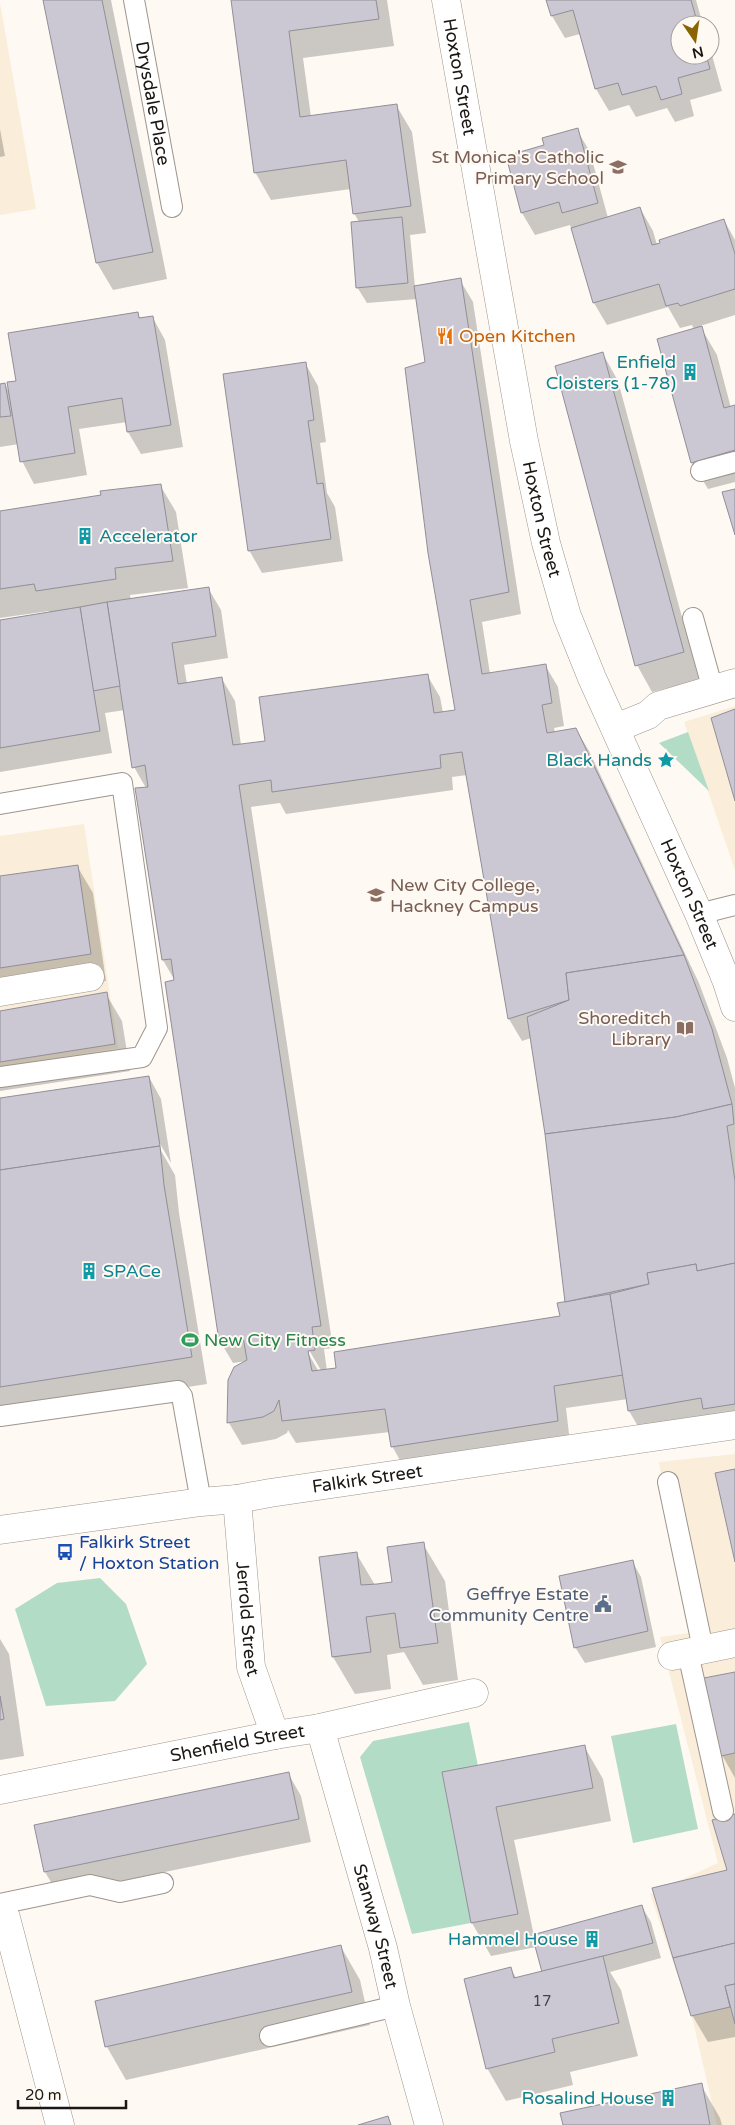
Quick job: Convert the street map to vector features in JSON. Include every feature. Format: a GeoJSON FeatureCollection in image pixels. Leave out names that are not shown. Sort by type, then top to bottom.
{"type":"FeatureCollection","features":[{"type":"Feature","properties":{"kind":"street","name":"Hoxton Street"},"geometry":{"type":"LineString","coordinates":[[446,0],[524,441],[546,543],[567,616],[592,678],[699,914],[727,982],[735,1007]]}},
{"type":"Feature","properties":{"kind":"street"},"geometry":{"type":"LineString","coordinates":[[616,728],[648,715],[658,706],[724,687]]}},
{"type":"Feature","properties":{"kind":"street"},"geometry":{"type":"LineString","coordinates":[[0,992],[90,977]]}},
{"type":"Feature","properties":{"kind":"street","name":"Falkirk Street"},"geometry":{"type":"LineString","coordinates":[[0,1530],[201,1502],[237,1499],[735,1426]]}},
{"type":"Feature","properties":{"kind":"street","name":"Jerrold Street"},"geometry":{"type":"LineString","coordinates":[[237,1499],[251,1667],[275,1735]]}},
{"type":"Feature","properties":{"kind":"street"},"geometry":{"type":"LineString","coordinates":[[688,1653],[735,1643]]}},
{"type":"Feature","properties":{"kind":"street","name":"Shenfield Street"},"geometry":{"type":"LineString","coordinates":[[0,1790],[275,1735],[320,1728],[474,1693]]}},
{"type":"Feature","properties":{"kind":"street","name":"Stanway Street"},"geometry":{"type":"LineString","coordinates":[[320,1728],[383,1948],[396,2006],[429,2125]]}},
{"type":"Feature","properties":{"kind":"street"},"geometry":{"type":"LineString","coordinates":[[0,1910],[6,1918],[60,2125]]}},
{"type":"Feature","properties":{"kind":"lane","name":"Drysdale Place"},"geometry":{"type":"LineString","coordinates":[[134,0],[172,207]]}},
{"type":"Feature","properties":{"kind":"lane"},"geometry":{"type":"LineString","coordinates":[[701,471],[735,462]]}},
{"type":"Feature","properties":{"kind":"lane"},"geometry":{"type":"LineString","coordinates":[[693,618],[724,687]]}},
{"type":"Feature","properties":{"kind":"lane"},"geometry":{"type":"LineString","coordinates":[[0,804],[122,783],[157,1028],[142,1056],[0,1076]]}},
{"type":"Feature","properties":{"kind":"lane"},"geometry":{"type":"LineString","coordinates":[[699,914],[735,905]]}},
{"type":"Feature","properties":{"kind":"lane"},"geometry":{"type":"LineString","coordinates":[[0,1416],[178,1390],[182,1396],[201,1502]]}},
{"type":"Feature","properties":{"kind":"lane"},"geometry":{"type":"LineString","coordinates":[[668,1482],[688,1653],[723,1811]]}},
{"type":"Feature","properties":{"kind":"lane"},"geometry":{"type":"LineString","coordinates":[[0,1904],[90,1885],[120,1892],[163,1883]]}},
{"type":"Feature","properties":{"kind":"lane"},"geometry":{"type":"LineString","coordinates":[[270,2036],[396,2006]]}},
{"type":"Feature","properties":{"kind":"shaded area"},"geometry":{"type":"Polygon","coordinates":[[[0,3],[36,209],[0,215],[0,3]]]}},
{"type":"Feature","properties":{"kind":"shaded area"},"geometry":{"type":"Polygon","coordinates":[[[735,706],[735,870],[684,722],[735,706]]]}},
{"type":"Feature","properties":{"kind":"shaded area"},"geometry":{"type":"Polygon","coordinates":[[[84,824],[118,1048],[0,1067],[0,836],[84,824]]]}},
{"type":"Feature","properties":{"kind":"shaded area"},"geometry":{"type":"Polygon","coordinates":[[[735,1454],[735,2125],[717,2125],[693,2021],[650,1894],[718,1863],[660,1637],[689,1633],[659,1462],[735,1454]]]}},
{"type":"Feature","properties":{"kind":"green space"},"geometry":{"type":"Polygon","coordinates":[[[688,732],[709,791],[659,743],[688,732]]]}},
{"type":"Feature","properties":{"kind":"green space"},"geometry":{"type":"Polygon","coordinates":[[[100,1578],[126,1604],[147,1664],[115,1701],[46,1706],[15,1609],[57,1583],[100,1578]]]}},
{"type":"Feature","properties":{"kind":"green space"},"geometry":{"type":"Polygon","coordinates":[[[469,1722],[478,1766],[442,1773],[471,1923],[412,1934],[360,1757],[373,1741],[469,1722]]]}},
{"type":"Feature","properties":{"kind":"green space"},"geometry":{"type":"Polygon","coordinates":[[[676,1724],[698,1829],[633,1843],[611,1736],[676,1724]]]}},
{"type":"Feature","properties":{"kind":"building"},"geometry":{"type":"Polygon","coordinates":[[[43,0],[102,0],[153,252],[96,263],[43,0]]]}},
{"type":"Feature","properties":{"kind":"building"},"geometry":{"type":"Polygon","coordinates":[[[231,0],[376,0],[379,19],[289,31],[300,117],[397,104],[411,206],[353,214],[346,160],[254,173],[231,0]]]}},
{"type":"Feature","properties":{"kind":"building"},"geometry":{"type":"Polygon","coordinates":[[[546,0],[691,0],[695,15],[670,15],[670,65],[709,65],[710,69],[678,78],[682,94],[661,100],[656,86],[622,95],[618,83],[595,89],[573,10],[551,16],[546,0]]]}},
{"type":"Feature","properties":{"kind":"building"},"geometry":{"type":"Polygon","coordinates":[[[578,128],[598,203],[562,213],[559,202],[521,213],[506,156],[544,145],[542,138],[578,128]]]}},
{"type":"Feature","properties":{"kind":"building"},"geometry":{"type":"Polygon","coordinates":[[[640,207],[652,245],[660,243],[659,240],[724,219],[735,254],[735,289],[680,306],[678,303],[666,306],[659,284],[593,303],[571,228],[640,207]]]}},
{"type":"Feature","properties":{"kind":"building"},"geometry":{"type":"Polygon","coordinates":[[[402,217],[408,283],[356,288],[351,222],[402,217]]]}},
{"type":"Feature","properties":{"kind":"building"},"geometry":{"type":"Polygon","coordinates":[[[461,278],[509,592],[470,600],[482,674],[546,664],[552,703],[542,705],[547,733],[576,728],[684,955],[566,973],[569,1000],[508,1019],[462,752],[440,755],[441,768],[272,792],[271,780],[239,785],[321,1326],[312,1327],[315,1350],[308,1351],[312,1371],[336,1368],[334,1352],[560,1316],[557,1303],[610,1294],[623,1375],[554,1386],[558,1421],[391,1447],[385,1409],[282,1421],[279,1400],[274,1411],[263,1417],[227,1423],[228,1380],[234,1367],[247,1360],[243,1337],[219,1341],[165,982],[174,980],[171,959],[162,960],[135,788],[148,787],[145,765],[132,768],[107,602],[209,587],[216,636],[172,643],[178,684],[222,677],[233,745],[265,741],[259,697],[428,674],[434,713],[455,710],[428,553],[405,368],[425,362],[414,286],[461,278]]]}},
{"type":"Feature","properties":{"kind":"building"},"geometry":{"type":"Polygon","coordinates":[[[138,312],[139,318],[153,316],[171,425],[127,432],[122,398],[68,407],[75,453],[20,462],[7,382],[16,381],[8,333],[138,312]]]}},
{"type":"Feature","properties":{"kind":"building","name":"Enfield Cloisters (1-78)"},"geometry":{"type":"Polygon","coordinates":[[[702,326],[724,408],[735,405],[735,450],[691,463],[657,339],[702,326]]]}},
{"type":"Feature","properties":{"kind":"building"},"geometry":{"type":"Polygon","coordinates":[[[603,352],[684,652],[635,666],[555,366],[603,352]]]}},
{"type":"Feature","properties":{"kind":"building"},"geometry":{"type":"Polygon","coordinates":[[[306,362],[314,420],[308,421],[317,484],[323,483],[331,539],[248,551],[223,374],[306,362]]]}},
{"type":"Feature","properties":{"kind":"building"},"geometry":{"type":"Polygon","coordinates":[[[5,383],[11,416],[0,417],[0,384],[5,383]]]}},
{"type":"Feature","properties":{"kind":"building","name":"Accelerator"},"geometry":{"type":"Polygon","coordinates":[[[161,484],[173,561],[115,568],[116,579],[36,591],[34,584],[0,589],[0,511],[101,495],[100,491],[161,484]]]}},
{"type":"Feature","properties":{"kind":"building"},"geometry":{"type":"Polygon","coordinates":[[[735,489],[735,535],[722,492],[735,489]]]}},
{"type":"Feature","properties":{"kind":"building"},"geometry":{"type":"Polygon","coordinates":[[[107,602],[120,686],[93,691],[80,607],[107,602]]]}},
{"type":"Feature","properties":{"kind":"building"},"geometry":{"type":"Polygon","coordinates":[[[80,607],[100,731],[0,748],[0,620],[80,607]]]}},
{"type":"Feature","properties":{"kind":"building"},"geometry":{"type":"Polygon","coordinates":[[[735,709],[735,801],[711,718],[735,709]]]}},
{"type":"Feature","properties":{"kind":"building"},"geometry":{"type":"Polygon","coordinates":[[[78,865],[91,954],[0,968],[0,876],[78,865]]]}},
{"type":"Feature","properties":{"kind":"building"},"geometry":{"type":"Polygon","coordinates":[[[684,955],[712,1029],[732,1104],[676,1117],[545,1134],[527,1017],[569,1000],[566,973],[684,955]]]}},
{"type":"Feature","properties":{"kind":"building"},"geometry":{"type":"Polygon","coordinates":[[[107,992],[115,1044],[0,1062],[0,1011],[107,992]]]}},
{"type":"Feature","properties":{"kind":"building"},"geometry":{"type":"Polygon","coordinates":[[[149,1076],[160,1146],[0,1170],[0,1098],[149,1076]]]}},
{"type":"Feature","properties":{"kind":"building"},"geometry":{"type":"Polygon","coordinates":[[[732,1104],[734,1124],[727,1126],[735,1181],[735,1263],[697,1271],[696,1264],[647,1273],[649,1284],[565,1302],[545,1134],[676,1117],[732,1104]]]}},
{"type":"Feature","properties":{"kind":"building","name":"SPACe"},"geometry":{"type":"Polygon","coordinates":[[[160,1146],[164,1185],[192,1357],[0,1387],[0,1170],[160,1146]]]}},
{"type":"Feature","properties":{"kind":"building"},"geometry":{"type":"Polygon","coordinates":[[[735,1263],[735,1404],[703,1409],[701,1398],[628,1411],[610,1294],[649,1284],[647,1273],[696,1264],[697,1271],[735,1263]]]}},
{"type":"Feature","properties":{"kind":"building"},"geometry":{"type":"Polygon","coordinates":[[[735,1469],[735,1562],[715,1473],[735,1469]]]}},
{"type":"Feature","properties":{"kind":"building"},"geometry":{"type":"Polygon","coordinates":[[[424,1542],[438,1643],[400,1648],[395,1613],[366,1617],[371,1652],[332,1657],[319,1557],[357,1552],[361,1585],[392,1582],[387,1547],[424,1542]]]}},
{"type":"Feature","properties":{"kind":"building","name":"Geffrye Estate Community Centre"},"geometry":{"type":"Polygon","coordinates":[[[633,1560],[648,1631],[574,1648],[559,1576],[633,1560]]]}},
{"type":"Feature","properties":{"kind":"building"},"geometry":{"type":"Polygon","coordinates":[[[735,1672],[735,1753],[721,1756],[704,1678],[735,1672]]]}},
{"type":"Feature","properties":{"kind":"building"},"geometry":{"type":"Polygon","coordinates":[[[0,1696],[4,1719],[0,1720],[0,1696]]]}},
{"type":"Feature","properties":{"kind":"building"},"geometry":{"type":"Polygon","coordinates":[[[585,1745],[593,1788],[496,1807],[518,1914],[471,1923],[442,1772],[585,1745]]]}},
{"type":"Feature","properties":{"kind":"building"},"geometry":{"type":"Polygon","coordinates":[[[289,1772],[299,1819],[44,1872],[34,1825],[289,1772]]]}},
{"type":"Feature","properties":{"kind":"building"},"geometry":{"type":"Polygon","coordinates":[[[735,1814],[735,1943],[673,1958],[652,1888],[727,1870],[712,1820],[735,1814]]]}},
{"type":"Feature","properties":{"kind":"building","name":"Hammel House"},"geometry":{"type":"Polygon","coordinates":[[[642,1905],[653,1943],[542,1972],[532,1935],[642,1905]]]}},
{"type":"Feature","properties":{"kind":"building"},"geometry":{"type":"Polygon","coordinates":[[[735,1943],[735,1984],[725,1986],[730,2007],[691,2016],[673,1958],[735,1943]]]}},
{"type":"Feature","properties":{"kind":"building"},"geometry":{"type":"Polygon","coordinates":[[[341,1945],[352,1992],[105,2047],[95,2001],[341,1945]]]}},
{"type":"Feature","properties":{"kind":"building"},"geometry":{"type":"Polygon","coordinates":[[[603,1956],[619,2023],[552,2039],[555,2052],[486,2069],[464,1979],[511,1967],[514,1978],[603,1956]]]}},
{"type":"Feature","properties":{"kind":"building"},"geometry":{"type":"Polygon","coordinates":[[[735,1984],[735,2024],[725,1986],[735,1984]]]}},
{"type":"Feature","properties":{"kind":"building","name":"Rosalind House"},"geometry":{"type":"Polygon","coordinates":[[[702,2083],[710,2125],[563,2125],[560,2113],[702,2083]]]}},
{"type":"Feature","properties":{"kind":"building"},"geometry":{"type":"Polygon","coordinates":[[[388,2116],[391,2125],[358,2125],[388,2116]]]}},
{"type":"Feature","properties":{"kind":"place","name":"St Monica's Catholic Primary School"},"geometry":{"type":"Point","coordinates":[618,167]}},
{"type":"Feature","properties":{"kind":"place","name":"Open Kitchen"},"geometry":{"type":"Point","coordinates":[445,336]}},
{"type":"Feature","properties":{"kind":"place","name":"Enfield Cloisters (1-78)"},"geometry":{"type":"Point","coordinates":[690,372]}},
{"type":"Feature","properties":{"kind":"place","name":"Accelerator"},"geometry":{"type":"Point","coordinates":[85,536]}},
{"type":"Feature","properties":{"kind":"place","name":"Black Hands"},"geometry":{"type":"Point","coordinates":[666,760]}},
{"type":"Feature","properties":{"kind":"place","name":"New City College, Hackney Campus"},"geometry":{"type":"Point","coordinates":[376,895]}},
{"type":"Feature","properties":{"kind":"place","name":"Shoreditch Library"},"geometry":{"type":"Point","coordinates":[685,1028]}},
{"type":"Feature","properties":{"kind":"place","name":"SPACe"},"geometry":{"type":"Point","coordinates":[89,1271]}},
{"type":"Feature","properties":{"kind":"place","name":"New City Fitness"},"geometry":{"type":"Point","coordinates":[190,1340]}},
{"type":"Feature","properties":{"kind":"place","name":"Falkirk Street / Hoxton Station"},"geometry":{"type":"Point","coordinates":[65,1552]}},
{"type":"Feature","properties":{"kind":"place","name":"Geffrye Estate Community Centre"},"geometry":{"type":"Point","coordinates":[603,1604]}},
{"type":"Feature","properties":{"kind":"place","name":"Hammel House"},"geometry":{"type":"Point","coordinates":[592,1939]}},
{"type":"Feature","properties":{"kind":"place","name":"Rosalind House"},"geometry":{"type":"Point","coordinates":[668,2098]}}]}
